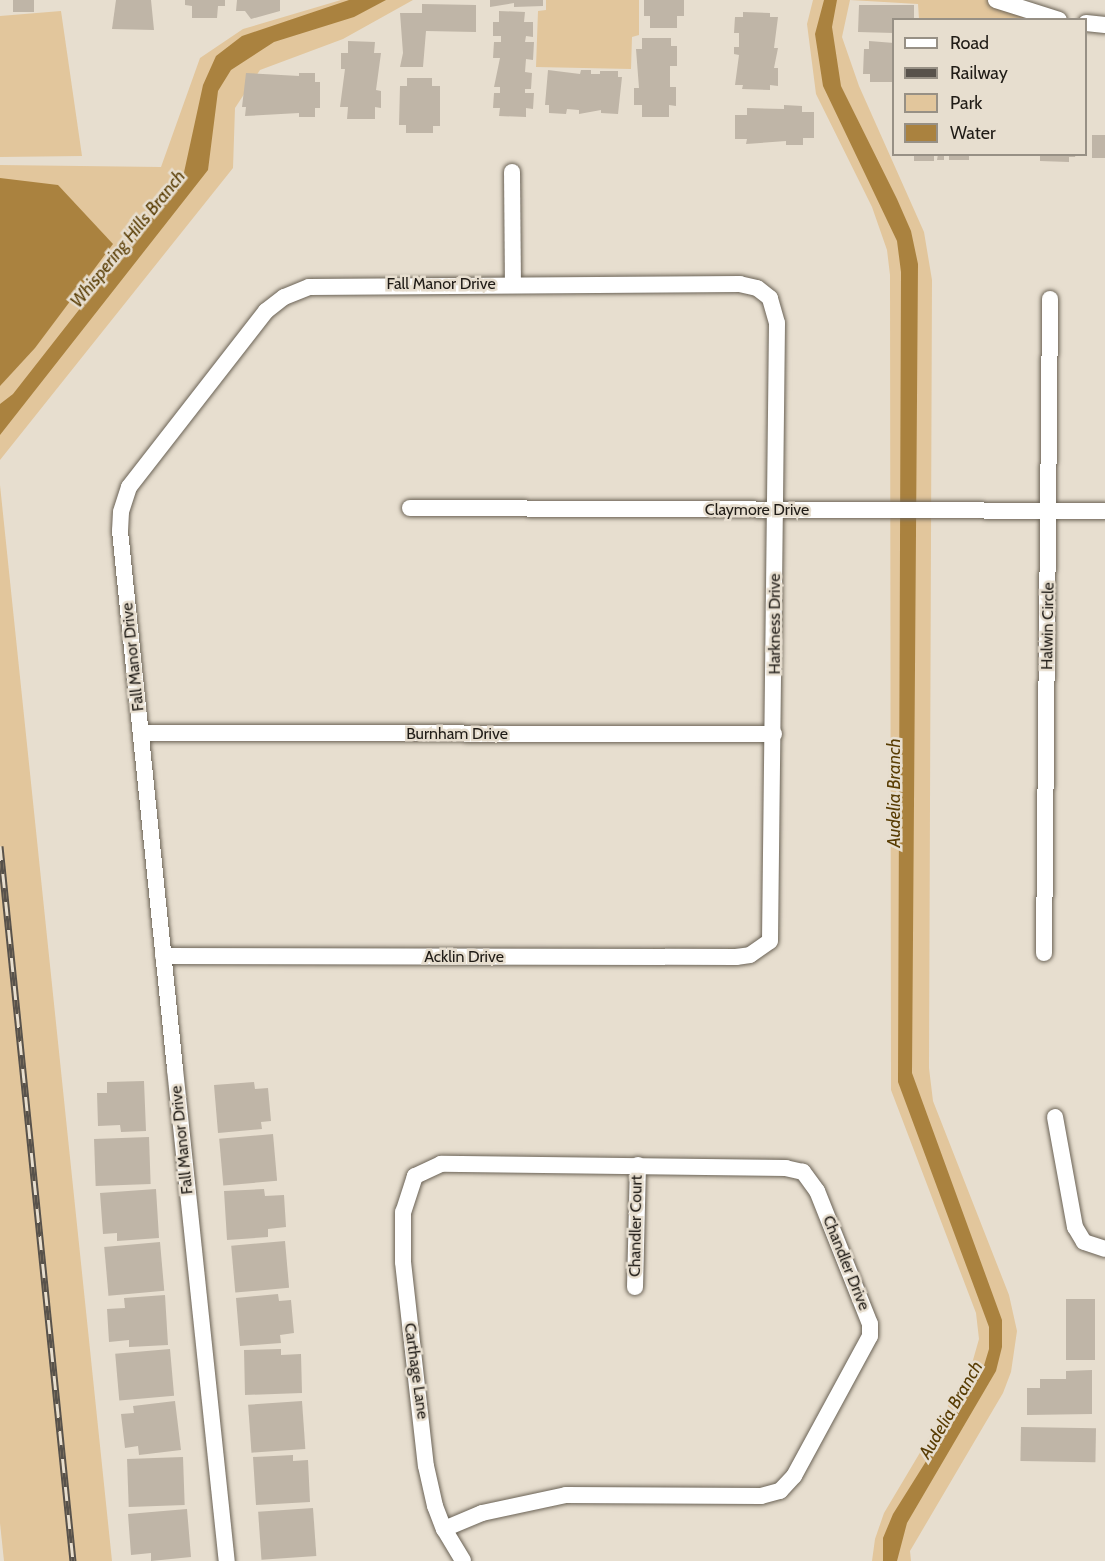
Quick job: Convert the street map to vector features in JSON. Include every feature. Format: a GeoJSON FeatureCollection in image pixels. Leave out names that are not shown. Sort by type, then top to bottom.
{"type":"FeatureCollection","features":[{"type":"Feature","properties":{"kind":"street"},"geometry":{"type":"LineString","coordinates":[[996,0],[1053,18]]}},
{"type":"Feature","properties":{"kind":"street"},"geometry":{"type":"LineString","coordinates":[[1087,23],[1105,25]]}},
{"type":"Feature","properties":{"kind":"street"},"geometry":{"type":"LineString","coordinates":[[512,172],[513,283]]}},
{"type":"Feature","properties":{"kind":"street","name":"Fall Manor Drive"},"geometry":{"type":"LineString","coordinates":[[227,1561],[141,733],[121,512],[129,488],[266,311],[284,297],[309,286],[513,283],[740,284],[758,288],[770,298]]}},
{"type":"Feature","properties":{"kind":"street","name":"Harkness Drive"},"geometry":{"type":"LineString","coordinates":[[762,948],[773,931],[777,323],[770,298]]}},
{"type":"Feature","properties":{"kind":"street","name":"Halwin Circle"},"geometry":{"type":"LineString","coordinates":[[1044,953],[1050,299]]}},
{"type":"Feature","properties":{"kind":"street","name":"Claymore Drive"},"geometry":{"type":"LineString","coordinates":[[410,508],[1105,511]]}},
{"type":"Feature","properties":{"kind":"street","name":"Burnham Drive"},"geometry":{"type":"LineString","coordinates":[[141,733],[774,734]]}},
{"type":"Feature","properties":{"kind":"street","name":"Acklin Drive"},"geometry":{"type":"LineString","coordinates":[[164,956],[736,957],[762,948]]}},
{"type":"Feature","properties":{"kind":"street"},"geometry":{"type":"LineString","coordinates":[[1055,1117],[1075,1227],[1084,1242],[1105,1249]]}},
{"type":"Feature","properties":{"kind":"street","name":"Chandler Drive"},"geometry":{"type":"LineString","coordinates":[[416,1176],[441,1164],[786,1168],[803,1172],[817,1191],[870,1324],[870,1336],[850,1375],[795,1476],[780,1491],[761,1496],[566,1495],[482,1513],[444,1529]]}},
{"type":"Feature","properties":{"kind":"street","name":"Chandler Court"},"geometry":{"type":"LineString","coordinates":[[635,1287],[638,1165]]}},
{"type":"Feature","properties":{"kind":"street","name":"Carthage Lane"},"geometry":{"type":"LineString","coordinates":[[416,1176],[403,1212],[403,1262],[426,1466],[444,1529],[463,1561]]}},
{"type":"Feature","properties":{"kind":"green space"},"geometry":{"type":"Polygon","coordinates":[[[341,0],[413,0],[343,39],[260,70],[235,108],[233,168],[0,460],[0,165],[161,167],[200,58],[243,29],[341,0]]]}},
{"type":"Feature","properties":{"kind":"green space"},"geometry":{"type":"Polygon","coordinates":[[[546,0],[639,0],[639,35],[632,37],[631,69],[536,67],[538,11],[546,10],[546,0]]]}},
{"type":"Feature","properties":{"kind":"green space"},"geometry":{"type":"Polygon","coordinates":[[[813,0],[850,0],[842,37],[859,86],[924,232],[932,280],[929,1068],[933,1101],[1009,1295],[1017,1331],[1011,1372],[1003,1393],[910,1551],[911,1561],[872,1561],[875,1539],[884,1513],[971,1367],[979,1339],[976,1313],[891,1090],[890,275],[887,250],[872,207],[816,94],[807,24],[813,0]]]}},
{"type":"Feature","properties":{"kind":"green space"},"geometry":{"type":"Polygon","coordinates":[[[850,0],[1024,0],[1023,18],[919,18],[918,4],[850,0]]]}},
{"type":"Feature","properties":{"kind":"green space"},"geometry":{"type":"Polygon","coordinates":[[[61,11],[82,156],[0,157],[0,16],[61,11]]]}},
{"type":"Feature","properties":{"kind":"green space"},"geometry":{"type":"Polygon","coordinates":[[[0,485],[112,1561],[4,1561],[0,1523],[0,485]]]}},
{"type":"Feature","properties":{"kind":"water"},"geometry":{"type":"Polygon","coordinates":[[[349,0],[386,0],[354,17],[274,42],[231,70],[218,91],[208,170],[0,435],[0,404],[13,394],[183,177],[203,85],[216,56],[242,36],[349,0]]]}},
{"type":"Feature","properties":{"kind":"water"},"geometry":{"type":"Polygon","coordinates":[[[824,0],[837,0],[832,27],[841,86],[911,231],[918,264],[912,1073],[1002,1320],[1002,1347],[996,1371],[907,1523],[897,1561],[883,1561],[883,1538],[893,1514],[982,1372],[989,1349],[989,1327],[898,1082],[901,272],[897,241],[823,86],[815,34],[824,0]]]}},
{"type":"Feature","properties":{"kind":"water"},"geometry":{"type":"Polygon","coordinates":[[[0,178],[58,185],[113,244],[35,348],[0,386],[0,178]]]}},
{"type":"Feature","properties":{"kind":"building"},"geometry":{"type":"Polygon","coordinates":[[[13,0],[34,0],[34,12],[13,12],[13,0]]]}},
{"type":"Feature","properties":{"kind":"building"},"geometry":{"type":"Polygon","coordinates":[[[116,0],[151,0],[154,30],[112,29],[116,0]]]}},
{"type":"Feature","properties":{"kind":"building"},"geometry":{"type":"Polygon","coordinates":[[[185,0],[225,0],[225,6],[218,6],[217,18],[192,18],[192,6],[185,5],[185,0]]]}},
{"type":"Feature","properties":{"kind":"building"},"geometry":{"type":"Polygon","coordinates":[[[237,0],[280,0],[280,11],[251,19],[245,11],[236,11],[237,0]]]}},
{"type":"Feature","properties":{"kind":"building"},"geometry":{"type":"Polygon","coordinates":[[[490,0],[543,0],[543,6],[514,7],[514,3],[490,7],[490,0]]]}},
{"type":"Feature","properties":{"kind":"building"},"geometry":{"type":"Polygon","coordinates":[[[644,0],[684,0],[684,16],[677,16],[677,28],[650,28],[650,16],[644,16],[644,0]]]}},
{"type":"Feature","properties":{"kind":"building"},"geometry":{"type":"Polygon","coordinates":[[[422,4],[476,5],[476,32],[426,31],[423,67],[400,67],[403,53],[400,13],[422,13],[422,4]]]}},
{"type":"Feature","properties":{"kind":"building"},"geometry":{"type":"Polygon","coordinates":[[[859,5],[914,5],[914,18],[892,18],[892,33],[858,32],[859,5]]]}},
{"type":"Feature","properties":{"kind":"building"},"geometry":{"type":"Polygon","coordinates":[[[499,11],[525,12],[524,22],[533,22],[533,37],[526,36],[525,42],[534,42],[533,60],[526,59],[525,72],[532,73],[531,89],[525,89],[525,93],[534,93],[533,109],[526,108],[526,117],[499,116],[500,108],[493,108],[494,93],[500,93],[500,87],[494,87],[500,58],[493,58],[494,42],[501,42],[501,36],[493,36],[493,22],[499,22],[499,11]]]}},
{"type":"Feature","properties":{"kind":"building"},"geometry":{"type":"Polygon","coordinates":[[[743,12],[770,13],[770,17],[778,17],[774,48],[778,48],[774,68],[778,68],[778,86],[770,85],[770,90],[742,89],[743,85],[735,85],[739,55],[734,54],[734,47],[739,47],[739,33],[734,33],[735,17],[743,17],[743,12]]]}},
{"type":"Feature","properties":{"kind":"building"},"geometry":{"type":"Polygon","coordinates":[[[642,38],[671,38],[671,46],[677,46],[677,66],[670,66],[670,87],[676,87],[676,106],[669,105],[669,117],[642,117],[642,105],[634,105],[634,88],[639,88],[636,49],[642,49],[642,38]]]}},
{"type":"Feature","properties":{"kind":"building"},"geometry":{"type":"Polygon","coordinates":[[[348,41],[375,42],[374,53],[381,53],[376,90],[381,91],[381,108],[375,107],[375,119],[347,119],[348,107],[340,107],[345,69],[341,69],[341,53],[348,53],[348,41]]]}},
{"type":"Feature","properties":{"kind":"building"},"geometry":{"type":"Polygon","coordinates":[[[869,41],[892,43],[892,82],[870,82],[870,74],[863,74],[864,49],[869,49],[869,41]]]}},
{"type":"Feature","properties":{"kind":"building"},"geometry":{"type":"Polygon","coordinates":[[[548,70],[580,74],[581,70],[591,70],[591,74],[600,74],[600,71],[618,71],[618,77],[622,77],[618,114],[601,113],[601,110],[579,114],[579,110],[567,109],[566,114],[549,113],[549,105],[545,105],[548,70]]]}},
{"type":"Feature","properties":{"kind":"building"},"geometry":{"type":"Polygon","coordinates":[[[246,73],[299,76],[299,73],[315,73],[315,82],[320,82],[320,108],[315,108],[315,117],[299,117],[299,113],[245,116],[246,107],[242,107],[246,73]]]}},
{"type":"Feature","properties":{"kind":"building"},"geometry":{"type":"Polygon","coordinates":[[[407,78],[432,78],[432,86],[440,86],[440,126],[433,126],[433,133],[406,133],[406,125],[399,125],[400,86],[407,86],[407,78]]]}},
{"type":"Feature","properties":{"kind":"building"},"geometry":{"type":"Polygon","coordinates":[[[784,105],[802,106],[802,112],[814,112],[814,138],[803,138],[803,145],[786,145],[786,141],[746,144],[747,139],[735,139],[735,115],[747,115],[747,108],[784,109],[784,105]]]}},
{"type":"Feature","properties":{"kind":"building"},"geometry":{"type":"Polygon","coordinates":[[[1092,135],[1105,135],[1105,158],[1092,158],[1092,135]]]}},
{"type":"Feature","properties":{"kind":"building"},"geometry":{"type":"Polygon","coordinates":[[[914,156],[934,156],[934,161],[914,161],[914,156]]]}},
{"type":"Feature","properties":{"kind":"building"},"geometry":{"type":"Polygon","coordinates":[[[938,156],[944,156],[944,160],[937,160],[938,156]]]}},
{"type":"Feature","properties":{"kind":"building"},"geometry":{"type":"Polygon","coordinates":[[[949,156],[969,156],[969,160],[949,160],[949,156]]]}},
{"type":"Feature","properties":{"kind":"building"},"geometry":{"type":"Polygon","coordinates":[[[1040,156],[1075,156],[1069,157],[1069,162],[1040,161],[1040,156]]]}},
{"type":"Feature","properties":{"kind":"building"},"geometry":{"type":"Polygon","coordinates":[[[144,1081],[146,1131],[121,1132],[120,1125],[98,1126],[97,1093],[107,1093],[107,1082],[144,1081]]]}},
{"type":"Feature","properties":{"kind":"building"},"geometry":{"type":"Polygon","coordinates":[[[254,1082],[255,1089],[268,1088],[271,1121],[261,1122],[262,1129],[218,1133],[214,1085],[254,1082]]]}},
{"type":"Feature","properties":{"kind":"building"},"geometry":{"type":"Polygon","coordinates":[[[273,1134],[277,1181],[223,1186],[219,1139],[273,1134]]]}},
{"type":"Feature","properties":{"kind":"building"},"geometry":{"type":"Polygon","coordinates":[[[149,1137],[151,1184],[96,1186],[94,1139],[149,1137]]]}},
{"type":"Feature","properties":{"kind":"building"},"geometry":{"type":"Polygon","coordinates":[[[156,1189],[159,1238],[117,1241],[117,1233],[103,1234],[100,1193],[156,1189]]]}},
{"type":"Feature","properties":{"kind":"building"},"geometry":{"type":"Polygon","coordinates":[[[264,1189],[265,1196],[284,1195],[286,1227],[268,1229],[268,1237],[227,1240],[224,1191],[264,1189]]]}},
{"type":"Feature","properties":{"kind":"building"},"geometry":{"type":"Polygon","coordinates":[[[285,1241],[289,1288],[235,1293],[231,1246],[285,1241]]]}},
{"type":"Feature","properties":{"kind":"building"},"geometry":{"type":"Polygon","coordinates":[[[160,1242],[164,1291],[108,1296],[104,1247],[160,1242]]]}},
{"type":"Feature","properties":{"kind":"building"},"geometry":{"type":"Polygon","coordinates":[[[278,1294],[279,1301],[291,1300],[294,1333],[280,1335],[281,1343],[240,1346],[236,1298],[278,1294]]]}},
{"type":"Feature","properties":{"kind":"building"},"geometry":{"type":"Polygon","coordinates":[[[165,1295],[168,1345],[129,1347],[129,1340],[109,1342],[107,1309],[125,1308],[124,1298],[165,1295]]]}},
{"type":"Feature","properties":{"kind":"building"},"geometry":{"type":"Polygon","coordinates":[[[1066,1299],[1095,1299],[1095,1360],[1066,1360],[1066,1299]]]}},
{"type":"Feature","properties":{"kind":"building"},"geometry":{"type":"Polygon","coordinates":[[[170,1349],[174,1396],[119,1401],[115,1354],[170,1349]]]}},
{"type":"Feature","properties":{"kind":"building"},"geometry":{"type":"Polygon","coordinates":[[[281,1349],[281,1355],[301,1354],[302,1393],[245,1395],[244,1350],[281,1349]]]}},
{"type":"Feature","properties":{"kind":"building"},"geometry":{"type":"Polygon","coordinates":[[[1092,1370],[1092,1414],[1027,1415],[1027,1388],[1040,1388],[1040,1379],[1066,1379],[1066,1371],[1092,1370]]]}},
{"type":"Feature","properties":{"kind":"building"},"geometry":{"type":"Polygon","coordinates":[[[175,1401],[181,1450],[139,1455],[138,1446],[125,1448],[121,1414],[134,1413],[133,1406],[175,1401]]]}},
{"type":"Feature","properties":{"kind":"building"},"geometry":{"type":"Polygon","coordinates":[[[302,1401],[305,1449],[251,1453],[248,1405],[302,1401]]]}},
{"type":"Feature","properties":{"kind":"building"},"geometry":{"type":"Polygon","coordinates":[[[1021,1427],[1096,1428],[1095,1462],[1020,1461],[1021,1427]]]}},
{"type":"Feature","properties":{"kind":"building"},"geometry":{"type":"Polygon","coordinates":[[[293,1455],[293,1461],[308,1460],[310,1502],[256,1505],[253,1457],[293,1455]]]}},
{"type":"Feature","properties":{"kind":"building"},"geometry":{"type":"Polygon","coordinates":[[[183,1457],[185,1505],[129,1507],[127,1459],[183,1457]]]}},
{"type":"Feature","properties":{"kind":"building"},"geometry":{"type":"Polygon","coordinates":[[[313,1508],[316,1556],[261,1560],[258,1512],[313,1508]]]}},
{"type":"Feature","properties":{"kind":"building"},"geometry":{"type":"Polygon","coordinates":[[[187,1509],[191,1557],[151,1561],[151,1553],[131,1555],[128,1514],[187,1509]]]}},
{"type":"Feature","properties":{"kind":"railway"},"geometry":{"type":"LineString","coordinates":[[0,846],[73,1561]]}},
{"type":"Feature","properties":{"kind":"water label","name":"Whispering Hills Branch"},"geometry":{"type":"Point","coordinates":[128,239]}},
{"type":"Feature","properties":{"kind":"water label","name":"Audelia Branch"},"geometry":{"type":"Point","coordinates":[894,793]}},
{"type":"Feature","properties":{"kind":"water label","name":"Audelia Branch"},"geometry":{"type":"Point","coordinates":[951,1410]}}]}
